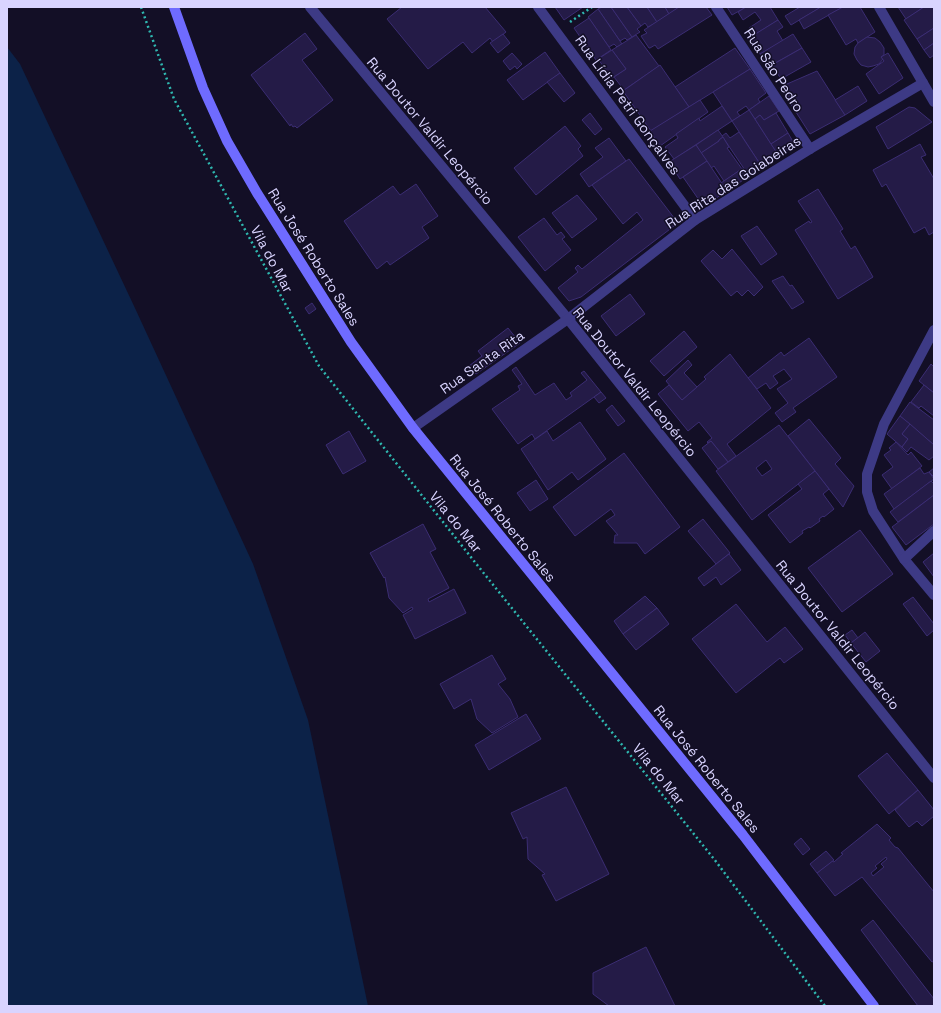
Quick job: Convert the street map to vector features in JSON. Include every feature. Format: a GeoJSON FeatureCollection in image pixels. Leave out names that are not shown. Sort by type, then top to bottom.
{"type":"FeatureCollection","features":[{"type":"Feature","properties":{"kind":"main road","name":"Rua José Roberto Sales"},"geometry":{"type":"LineString","coordinates":[[174,7],[203,88],[227,141],[257,193],[351,342],[413,428],[743,835],[874,1006]]}},
{"type":"Feature","properties":{"kind":"street","name":"Rua Doutor Valdir Leopércio"},"geometry":{"type":"LineString","coordinates":[[310,7],[568,319],[934,778]]}},
{"type":"Feature","properties":{"kind":"street","name":"Rua Lídia Petri Gonçalves"},"geometry":{"type":"LineString","coordinates":[[538,7],[695,220]]}},
{"type":"Feature","properties":{"kind":"street","name":"Rua São Pedro"},"geometry":{"type":"LineString","coordinates":[[716,7],[810,149]]}},
{"type":"Feature","properties":{"kind":"street"},"geometry":{"type":"LineString","coordinates":[[880,7],[934,102]]}},
{"type":"Feature","properties":{"kind":"street","name":"Rua Rita das Goiabeiras"},"geometry":{"type":"LineString","coordinates":[[568,319],[695,220],[810,149],[923,83]]}},
{"type":"Feature","properties":{"kind":"street","name":"Rua Santa Rita"},"geometry":{"type":"LineString","coordinates":[[413,428],[568,319]]}},
{"type":"Feature","properties":{"kind":"street"},"geometry":{"type":"LineString","coordinates":[[934,330],[884,424],[867,474],[867,492],[873,511],[904,559],[934,595]]}},
{"type":"Feature","properties":{"kind":"street"},"geometry":{"type":"LineString","coordinates":[[904,559],[934,531]]}},
{"type":"Feature","properties":{"kind":"path","name":"Vila do Mar"},"geometry":{"type":"LineString","coordinates":[[141,7],[174,99],[319,366],[714,859],[825,1006]]}},
{"type":"Feature","properties":{"kind":"path"},"geometry":{"type":"LineString","coordinates":[[556,31],[592,7]]}},
{"type":"Feature","properties":{"kind":"water"},"geometry":{"type":"Polygon","coordinates":[[[7,47],[20,64],[253,564],[308,720],[368,1006],[7,1006],[7,47]]]}},
{"type":"Feature","properties":{"kind":"building"},"geometry":{"type":"Polygon","coordinates":[[[402,7],[485,7],[506,32],[493,42],[490,38],[472,53],[463,42],[428,69],[387,19],[402,7]]]}},
{"type":"Feature","properties":{"kind":"building"},"geometry":{"type":"Polygon","coordinates":[[[555,7],[583,7],[564,20],[555,7]]]}},
{"type":"Feature","properties":{"kind":"building"},"geometry":{"type":"Polygon","coordinates":[[[602,7],[611,7],[632,37],[627,40],[625,38],[620,41],[598,9],[602,7]]]}},
{"type":"Feature","properties":{"kind":"building"},"geometry":{"type":"Polygon","coordinates":[[[611,7],[627,7],[641,26],[637,29],[640,32],[632,37],[611,7]]]}},
{"type":"Feature","properties":{"kind":"building"},"geometry":{"type":"Polygon","coordinates":[[[627,7],[647,7],[657,22],[648,27],[645,23],[641,26],[627,7]]]}},
{"type":"Feature","properties":{"kind":"building"},"geometry":{"type":"Polygon","coordinates":[[[647,7],[665,7],[669,14],[657,22],[647,7]]]}},
{"type":"Feature","properties":{"kind":"building"},"geometry":{"type":"Polygon","coordinates":[[[665,7],[679,7],[669,14],[665,7]]]}},
{"type":"Feature","properties":{"kind":"building"},"geometry":{"type":"Polygon","coordinates":[[[679,7],[706,7],[712,15],[658,49],[655,45],[649,48],[641,36],[647,33],[644,30],[679,7]]]}},
{"type":"Feature","properties":{"kind":"building"},"geometry":{"type":"Polygon","coordinates":[[[727,7],[746,7],[732,15],[727,7]]]}},
{"type":"Feature","properties":{"kind":"building"},"geometry":{"type":"Polygon","coordinates":[[[746,7],[770,7],[778,20],[754,35],[749,28],[761,20],[755,12],[743,20],[738,12],[746,7]]]}},
{"type":"Feature","properties":{"kind":"building"},"geometry":{"type":"Polygon","coordinates":[[[800,7],[821,7],[791,25],[785,16],[800,7]]]}},
{"type":"Feature","properties":{"kind":"building"},"geometry":{"type":"Polygon","coordinates":[[[821,7],[843,7],[804,29],[799,20],[821,7]]]}},
{"type":"Feature","properties":{"kind":"building"},"geometry":{"type":"Polygon","coordinates":[[[843,7],[860,7],[875,32],[858,43],[856,39],[846,45],[828,15],[843,7]]]}},
{"type":"Feature","properties":{"kind":"building"},"geometry":{"type":"Polygon","coordinates":[[[898,7],[924,7],[906,19],[898,7]]]}},
{"type":"Feature","properties":{"kind":"building"},"geometry":{"type":"Polygon","coordinates":[[[924,7],[934,7],[934,28],[917,39],[904,20],[924,7]]]}},
{"type":"Feature","properties":{"kind":"building"},"geometry":{"type":"Polygon","coordinates":[[[598,9],[622,44],[617,47],[614,44],[609,47],[588,17],[598,9]]]}},
{"type":"Feature","properties":{"kind":"building"},"geometry":{"type":"Polygon","coordinates":[[[589,18],[611,50],[596,60],[574,28],[589,18]]]}},
{"type":"Feature","properties":{"kind":"building"},"geometry":{"type":"Polygon","coordinates":[[[778,20],[783,27],[777,31],[783,41],[760,54],[749,38],[778,20]]]}},
{"type":"Feature","properties":{"kind":"building"},"geometry":{"type":"Polygon","coordinates":[[[934,28],[934,43],[924,50],[917,39],[934,28]]]}},
{"type":"Feature","properties":{"kind":"building"},"geometry":{"type":"Polygon","coordinates":[[[305,33],[317,49],[302,60],[333,100],[297,128],[295,126],[293,127],[291,124],[290,126],[251,75],[305,33]]]}},
{"type":"Feature","properties":{"kind":"building"},"geometry":{"type":"Polygon","coordinates":[[[503,34],[510,43],[498,53],[490,43],[503,34]]]}},
{"type":"Feature","properties":{"kind":"building"},"geometry":{"type":"Polygon","coordinates":[[[793,34],[802,48],[768,67],[760,54],[793,34]]]}},
{"type":"Feature","properties":{"kind":"building"},"geometry":{"type":"Polygon","coordinates":[[[636,35],[659,66],[624,90],[614,77],[626,69],[612,50],[636,35]]]}},
{"type":"Feature","properties":{"kind":"building"},"geometry":{"type":"Polygon","coordinates":[[[867,37],[875,38],[884,48],[884,55],[881,57],[883,59],[879,64],[868,67],[861,65],[854,54],[855,47],[858,43],[867,37]]]}},
{"type":"Feature","properties":{"kind":"building"},"geometry":{"type":"Polygon","coordinates":[[[934,43],[934,55],[930,58],[924,50],[934,43]]]}},
{"type":"Feature","properties":{"kind":"building"},"geometry":{"type":"Polygon","coordinates":[[[735,48],[750,69],[689,107],[675,87],[735,48]]]}},
{"type":"Feature","properties":{"kind":"building"},"geometry":{"type":"Polygon","coordinates":[[[802,48],[811,62],[781,79],[772,65],[802,48]]]}},
{"type":"Feature","properties":{"kind":"building"},"geometry":{"type":"Polygon","coordinates":[[[612,50],[626,69],[612,78],[598,59],[612,50]]]}},
{"type":"Feature","properties":{"kind":"building"},"geometry":{"type":"Polygon","coordinates":[[[545,52],[560,73],[523,100],[507,80],[545,52]]]}},
{"type":"Feature","properties":{"kind":"building"},"geometry":{"type":"Polygon","coordinates":[[[512,53],[522,64],[517,69],[515,66],[510,70],[503,61],[512,53]]]}},
{"type":"Feature","properties":{"kind":"building"},"geometry":{"type":"Polygon","coordinates":[[[888,53],[903,78],[879,94],[866,74],[884,61],[881,57],[888,53]]]}},
{"type":"Feature","properties":{"kind":"building"},"geometry":{"type":"Polygon","coordinates":[[[660,65],[689,107],[651,131],[623,91],[660,65]]]}},
{"type":"Feature","properties":{"kind":"building"},"geometry":{"type":"Polygon","coordinates":[[[750,69],[766,93],[758,99],[760,102],[749,110],[746,106],[737,112],[740,116],[732,121],[713,92],[750,69]]]}},
{"type":"Feature","properties":{"kind":"building"},"geometry":{"type":"Polygon","coordinates":[[[817,71],[845,115],[810,134],[780,87],[817,71]]]}},
{"type":"Feature","properties":{"kind":"building"},"geometry":{"type":"Polygon","coordinates":[[[560,73],[575,93],[564,102],[547,82],[560,73]]]}},
{"type":"Feature","properties":{"kind":"building"},"geometry":{"type":"Polygon","coordinates":[[[858,86],[867,101],[845,115],[835,100],[858,86]]]}},
{"type":"Feature","properties":{"kind":"building"},"geometry":{"type":"Polygon","coordinates":[[[769,96],[779,111],[764,120],[760,115],[755,119],[749,110],[769,96]]]}},
{"type":"Feature","properties":{"kind":"building"},"geometry":{"type":"Polygon","coordinates":[[[700,100],[708,112],[660,146],[650,131],[700,100]]]}},
{"type":"Feature","properties":{"kind":"building"},"geometry":{"type":"Polygon","coordinates":[[[722,106],[732,121],[674,159],[665,147],[678,138],[676,134],[699,118],[700,121],[722,106]]]}},
{"type":"Feature","properties":{"kind":"building"},"geometry":{"type":"Polygon","coordinates":[[[909,107],[915,108],[932,122],[888,149],[876,127],[909,107]]]}},
{"type":"Feature","properties":{"kind":"building"},"geometry":{"type":"Polygon","coordinates":[[[749,110],[779,156],[762,167],[732,121],[749,110]]]}},
{"type":"Feature","properties":{"kind":"building"},"geometry":{"type":"Polygon","coordinates":[[[590,113],[602,129],[595,135],[582,120],[590,113]]]}},
{"type":"Feature","properties":{"kind":"building"},"geometry":{"type":"Polygon","coordinates":[[[776,113],[788,133],[771,144],[755,119],[760,115],[764,120],[776,113]]]}},
{"type":"Feature","properties":{"kind":"building"},"geometry":{"type":"Polygon","coordinates":[[[565,126],[581,146],[578,149],[583,156],[536,195],[514,168],[565,126]]]}},
{"type":"Feature","properties":{"kind":"building"},"geometry":{"type":"Polygon","coordinates":[[[718,130],[723,137],[701,153],[696,145],[718,130]]]}},
{"type":"Feature","properties":{"kind":"building"},"geometry":{"type":"Polygon","coordinates":[[[739,132],[762,167],[749,176],[722,136],[726,133],[730,138],[739,132]]]}},
{"type":"Feature","properties":{"kind":"building"},"geometry":{"type":"Polygon","coordinates":[[[788,133],[795,145],[779,156],[771,144],[788,133]]]}},
{"type":"Feature","properties":{"kind":"building"},"geometry":{"type":"Polygon","coordinates":[[[723,137],[729,147],[727,148],[742,169],[724,181],[714,166],[711,168],[701,153],[723,137]]]}},
{"type":"Feature","properties":{"kind":"building"},"geometry":{"type":"Polygon","coordinates":[[[609,138],[626,161],[589,187],[580,174],[603,157],[595,148],[609,138]]]}},
{"type":"Feature","properties":{"kind":"building"},"geometry":{"type":"Polygon","coordinates":[[[920,144],[926,155],[921,157],[934,179],[934,232],[929,235],[925,227],[914,233],[886,184],[882,187],[873,170],[920,144]]]}},
{"type":"Feature","properties":{"kind":"building"},"geometry":{"type":"Polygon","coordinates":[[[696,145],[707,161],[680,179],[669,162],[696,145]]]}},
{"type":"Feature","properties":{"kind":"building"},"geometry":{"type":"Polygon","coordinates":[[[629,159],[678,223],[581,297],[569,301],[558,288],[578,272],[575,268],[578,265],[582,269],[643,220],[637,212],[623,224],[592,185],[629,159]]]}},
{"type":"Feature","properties":{"kind":"building"},"geometry":{"type":"Polygon","coordinates":[[[707,161],[727,191],[710,202],[699,200],[683,177],[707,161]]]}},
{"type":"Feature","properties":{"kind":"building"},"geometry":{"type":"Polygon","coordinates":[[[743,168],[749,176],[727,191],[721,183],[743,168]]]}},
{"type":"Feature","properties":{"kind":"building"},"geometry":{"type":"Polygon","coordinates":[[[416,184],[438,216],[422,227],[429,238],[390,265],[387,261],[377,269],[344,221],[393,186],[400,195],[416,184]]]}},
{"type":"Feature","properties":{"kind":"building"},"geometry":{"type":"Polygon","coordinates":[[[818,189],[843,229],[840,231],[851,249],[855,246],[873,277],[838,299],[795,230],[809,221],[810,223],[812,222],[798,201],[818,189]]]}},
{"type":"Feature","properties":{"kind":"building"},"geometry":{"type":"Polygon","coordinates":[[[577,195],[597,219],[572,238],[552,213],[577,195]]]}},
{"type":"Feature","properties":{"kind":"building"},"geometry":{"type":"Polygon","coordinates":[[[544,218],[557,235],[561,232],[565,237],[562,239],[571,250],[545,271],[518,237],[544,218]]]}},
{"type":"Feature","properties":{"kind":"building"},"geometry":{"type":"Polygon","coordinates":[[[757,226],[777,254],[761,265],[741,236],[757,226]]]}},
{"type":"Feature","properties":{"kind":"building"},"geometry":{"type":"Polygon","coordinates":[[[732,249],[763,287],[754,296],[748,290],[742,296],[737,291],[731,296],[701,261],[713,250],[722,259],[732,249]]]}},
{"type":"Feature","properties":{"kind":"building"},"geometry":{"type":"Polygon","coordinates":[[[783,276],[790,286],[792,285],[804,302],[792,309],[772,281],[783,276]]]}},
{"type":"Feature","properties":{"kind":"building"},"geometry":{"type":"Polygon","coordinates":[[[630,294],[645,314],[616,336],[601,316],[630,294]]]}},
{"type":"Feature","properties":{"kind":"building"},"geometry":{"type":"Polygon","coordinates":[[[312,303],[316,309],[309,314],[305,308],[312,303]]]}},
{"type":"Feature","properties":{"kind":"building"},"geometry":{"type":"Polygon","coordinates":[[[508,328],[520,343],[476,374],[469,366],[482,356],[478,351],[508,328]]]}},
{"type":"Feature","properties":{"kind":"building"},"geometry":{"type":"Polygon","coordinates":[[[684,331],[697,347],[664,376],[650,361],[684,331]]]}},
{"type":"Feature","properties":{"kind":"building"},"geometry":{"type":"Polygon","coordinates":[[[809,338],[837,377],[793,408],[796,412],[782,422],[775,413],[788,403],[777,389],[792,379],[784,369],[773,376],[778,383],[770,389],[766,383],[757,389],[748,378],[781,352],[784,356],[809,338]]]}},
{"type":"Feature","properties":{"kind":"building"},"geometry":{"type":"Polygon","coordinates":[[[730,354],[771,408],[727,444],[736,456],[728,462],[711,441],[708,443],[707,442],[712,438],[699,422],[688,431],[658,394],[669,385],[682,400],[706,379],[704,377],[730,354]]]}},
{"type":"Feature","properties":{"kind":"building"},"geometry":{"type":"Polygon","coordinates":[[[688,360],[692,365],[684,373],[697,387],[682,400],[666,381],[688,360]]]}},
{"type":"Feature","properties":{"kind":"building"},"geometry":{"type":"Polygon","coordinates":[[[931,364],[934,367],[934,393],[919,381],[931,364]]]}},
{"type":"Feature","properties":{"kind":"building"},"geometry":{"type":"Polygon","coordinates":[[[516,367],[535,395],[554,383],[566,400],[572,396],[570,393],[587,380],[581,373],[584,371],[601,392],[535,439],[532,434],[518,444],[492,409],[520,390],[518,386],[522,384],[512,370],[516,367]]]}},
{"type":"Feature","properties":{"kind":"building"},"geometry":{"type":"Polygon","coordinates":[[[924,385],[934,393],[934,416],[921,406],[919,408],[911,402],[924,385]]]}},
{"type":"Feature","properties":{"kind":"building"},"geometry":{"type":"Polygon","coordinates":[[[601,392],[606,398],[599,403],[594,397],[601,392]]]}},
{"type":"Feature","properties":{"kind":"building"},"geometry":{"type":"Polygon","coordinates":[[[910,402],[934,420],[934,445],[900,416],[910,402]]]}},
{"type":"Feature","properties":{"kind":"building"},"geometry":{"type":"Polygon","coordinates":[[[612,405],[625,421],[618,426],[606,410],[612,405]]]}},
{"type":"Feature","properties":{"kind":"building"},"geometry":{"type":"Polygon","coordinates":[[[900,416],[910,424],[902,434],[908,439],[902,447],[887,434],[900,416]]]}},
{"type":"Feature","properties":{"kind":"building"},"geometry":{"type":"Polygon","coordinates":[[[809,419],[841,458],[835,464],[854,486],[843,507],[788,436],[809,419]]]}},
{"type":"Feature","properties":{"kind":"building"},"geometry":{"type":"Polygon","coordinates":[[[580,422],[606,459],[578,480],[572,472],[548,490],[521,449],[547,431],[553,441],[580,422]]]}},
{"type":"Feature","properties":{"kind":"building"},"geometry":{"type":"Polygon","coordinates":[[[910,424],[934,445],[934,456],[929,460],[911,447],[907,452],[902,447],[908,439],[902,434],[910,424]]]}},
{"type":"Feature","properties":{"kind":"building"},"geometry":{"type":"Polygon","coordinates":[[[779,425],[815,471],[752,520],[716,471],[779,425]],[[766,460],[756,468],[762,476],[772,469],[766,460]]]}},
{"type":"Feature","properties":{"kind":"building"},"geometry":{"type":"Polygon","coordinates":[[[349,431],[366,461],[343,474],[326,445],[349,431]]]}},
{"type":"Feature","properties":{"kind":"building"},"geometry":{"type":"Polygon","coordinates":[[[711,441],[728,462],[718,469],[702,448],[711,441]]]}},
{"type":"Feature","properties":{"kind":"building"},"geometry":{"type":"Polygon","coordinates":[[[896,442],[908,455],[911,452],[922,466],[892,489],[882,475],[893,467],[884,455],[891,450],[889,448],[896,442]]]}},
{"type":"Feature","properties":{"kind":"building"},"geometry":{"type":"Polygon","coordinates":[[[624,453],[680,527],[645,554],[637,543],[614,543],[615,535],[618,535],[606,521],[615,515],[611,509],[575,536],[553,507],[624,453]]]}},
{"type":"Feature","properties":{"kind":"building"},"geometry":{"type":"Polygon","coordinates":[[[920,468],[924,474],[929,472],[934,479],[894,509],[884,494],[920,468]]]}},
{"type":"Feature","properties":{"kind":"building"},"geometry":{"type":"Polygon","coordinates":[[[934,468],[934,476],[933,476],[929,472],[934,468]]]}},
{"type":"Feature","properties":{"kind":"building"},"geometry":{"type":"Polygon","coordinates":[[[815,471],[829,489],[823,494],[834,509],[819,519],[820,521],[810,528],[809,527],[802,531],[803,533],[790,543],[768,515],[802,489],[798,484],[815,471]]]}},
{"type":"Feature","properties":{"kind":"building"},"geometry":{"type":"Polygon","coordinates":[[[536,480],[548,499],[530,511],[517,493],[536,480]]]}},
{"type":"Feature","properties":{"kind":"building"},"geometry":{"type":"Polygon","coordinates":[[[931,481],[934,484],[934,495],[898,522],[890,512],[931,481]]]}},
{"type":"Feature","properties":{"kind":"building"},"geometry":{"type":"Polygon","coordinates":[[[934,495],[934,524],[906,545],[892,527],[934,495]]]}},
{"type":"Feature","properties":{"kind":"building"},"geometry":{"type":"Polygon","coordinates":[[[703,519],[730,553],[716,564],[688,531],[703,519]]]}},
{"type":"Feature","properties":{"kind":"building"},"geometry":{"type":"Polygon","coordinates":[[[423,524],[436,549],[430,552],[449,588],[428,599],[429,602],[454,589],[466,613],[415,639],[403,615],[413,609],[412,607],[403,613],[389,598],[385,577],[384,578],[370,553],[423,524]]]}},
{"type":"Feature","properties":{"kind":"building"},"geometry":{"type":"Polygon","coordinates":[[[860,530],[893,574],[842,612],[808,568],[860,530]]]}},
{"type":"Feature","properties":{"kind":"building"},"geometry":{"type":"Polygon","coordinates":[[[934,553],[934,577],[923,562],[934,553]]]}},
{"type":"Feature","properties":{"kind":"building"},"geometry":{"type":"Polygon","coordinates":[[[729,554],[741,570],[721,585],[716,577],[704,586],[698,578],[729,554]]]}},
{"type":"Feature","properties":{"kind":"building"},"geometry":{"type":"Polygon","coordinates":[[[645,596],[657,608],[623,634],[614,621],[645,596]]]}},
{"type":"Feature","properties":{"kind":"building"},"geometry":{"type":"Polygon","coordinates":[[[913,597],[934,624],[934,630],[927,636],[903,604],[913,597]]]}},
{"type":"Feature","properties":{"kind":"building"},"geometry":{"type":"Polygon","coordinates":[[[736,604],[767,642],[785,627],[803,649],[784,663],[780,658],[736,693],[692,639],[736,604]]]}},
{"type":"Feature","properties":{"kind":"building"},"geometry":{"type":"Polygon","coordinates":[[[657,608],[669,624],[636,650],[623,634],[657,608]]]}},
{"type":"Feature","properties":{"kind":"building"},"geometry":{"type":"Polygon","coordinates":[[[852,630],[858,638],[851,643],[845,635],[852,630]]]}},
{"type":"Feature","properties":{"kind":"building"},"geometry":{"type":"Polygon","coordinates":[[[865,632],[880,651],[866,662],[851,643],[865,632]]]}},
{"type":"Feature","properties":{"kind":"building"},"geometry":{"type":"Polygon","coordinates":[[[492,655],[506,679],[498,684],[510,699],[518,717],[492,733],[477,719],[471,699],[454,709],[440,684],[492,655]]]}},
{"type":"Feature","properties":{"kind":"building"},"geometry":{"type":"Polygon","coordinates":[[[526,714],[541,739],[489,770],[475,745],[526,714]]]}},
{"type":"Feature","properties":{"kind":"building"},"geometry":{"type":"Polygon","coordinates":[[[887,753],[918,790],[889,814],[858,776],[887,753]]]}},
{"type":"Feature","properties":{"kind":"building"},"geometry":{"type":"Polygon","coordinates":[[[566,787],[609,874],[556,901],[542,875],[545,874],[528,859],[527,837],[523,839],[511,813],[566,787]]]}},
{"type":"Feature","properties":{"kind":"building"},"geometry":{"type":"Polygon","coordinates":[[[918,790],[934,810],[934,816],[922,826],[917,821],[909,827],[895,810],[918,790]]]}},
{"type":"Feature","properties":{"kind":"building"},"geometry":{"type":"Polygon","coordinates":[[[877,824],[891,838],[889,840],[895,847],[898,848],[934,892],[934,961],[932,962],[862,877],[835,896],[817,873],[832,861],[834,862],[843,854],[841,853],[877,824]],[[886,857],[875,866],[877,868],[871,873],[873,876],[884,867],[881,864],[887,859],[886,857]]]}},
{"type":"Feature","properties":{"kind":"building"},"geometry":{"type":"Polygon","coordinates":[[[801,838],[810,849],[803,855],[794,844],[801,838]]]}},
{"type":"Feature","properties":{"kind":"building"},"geometry":{"type":"Polygon","coordinates":[[[826,851],[834,860],[817,873],[810,864],[826,851]]]}},
{"type":"Feature","properties":{"kind":"building"},"geometry":{"type":"Polygon","coordinates":[[[873,920],[934,999],[934,1006],[918,1006],[861,930],[873,920]]]}},
{"type":"Feature","properties":{"kind":"building"},"geometry":{"type":"Polygon","coordinates":[[[646,947],[675,1006],[609,1006],[593,994],[593,973],[646,947]]]}}]}
